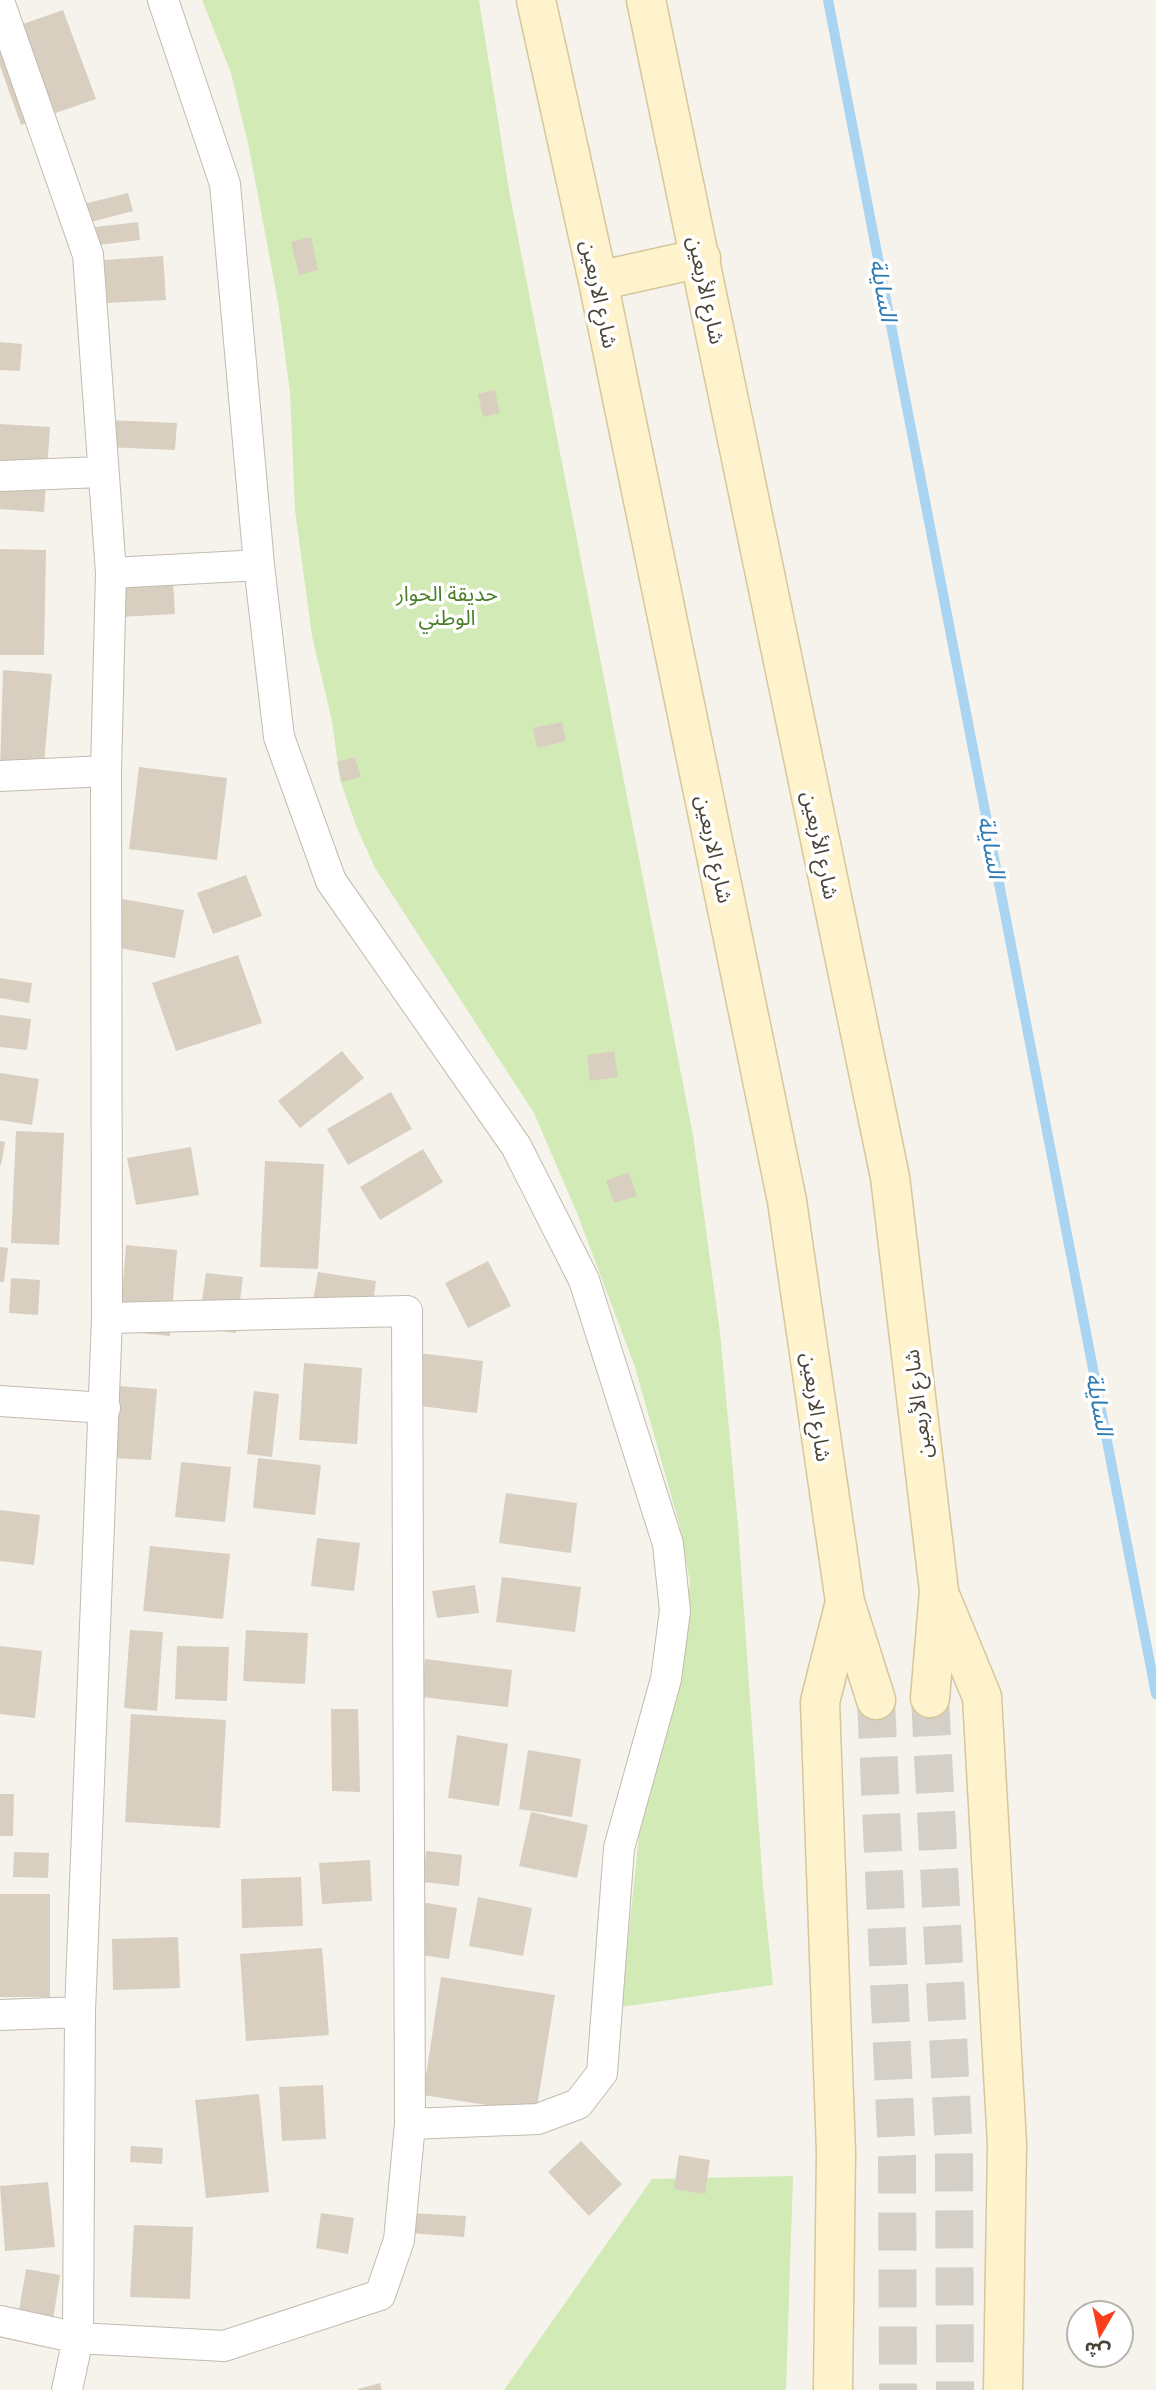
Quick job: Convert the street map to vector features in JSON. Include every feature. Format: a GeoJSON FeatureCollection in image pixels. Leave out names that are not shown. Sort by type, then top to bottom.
{"type":"FeatureCollection","features":[{"type":"Feature","properties":{"kind":"main road","name":"شارع الاربعين"},"geometry":{"type":"LineString","coordinates":[[536,0],[598,281],[787,1201],[845,1602],[876,1700]]}},
{"type":"Feature","properties":{"kind":"main road","name":"شارع الأربعين"},"geometry":{"type":"LineString","coordinates":[[646,0],[890,1177],[939,1591],[930,1698]]}},
{"type":"Feature","properties":{"kind":"main road"},"geometry":{"type":"LineString","coordinates":[[598,281],[701,258]]}},
{"type":"Feature","properties":{"kind":"main road"},"geometry":{"type":"LineString","coordinates":[[939,1591],[982,1697],[1007,2144],[1003,2390]]}},
{"type":"Feature","properties":{"kind":"main road"},"geometry":{"type":"LineString","coordinates":[[833,2390],[836,2152],[820,1702],[845,1602]]}},
{"type":"Feature","properties":{"kind":"street"},"geometry":{"type":"LineString","coordinates":[[163,0],[225,184],[259,565],[279,737],[331,881],[516,1146],[584,1280],[668,1544],[675,1611],[666,1679],[619,1848],[602,2073],[579,2104],[537,2119],[410,2124]]}},
{"type":"Feature","properties":{"kind":"street"},"geometry":{"type":"LineString","coordinates":[[0,4],[88,255],[101,472],[111,573],[106,771],[105,1408],[80,2012],[78,2338],[67,2390]]}},
{"type":"Feature","properties":{"kind":"street"},"geometry":{"type":"LineString","coordinates":[[0,476],[101,472]]}},
{"type":"Feature","properties":{"kind":"street"},"geometry":{"type":"LineString","coordinates":[[111,573],[259,565]]}},
{"type":"Feature","properties":{"kind":"street"},"geometry":{"type":"LineString","coordinates":[[0,776],[106,771]]}},
{"type":"Feature","properties":{"kind":"street"},"geometry":{"type":"LineString","coordinates":[[0,2321],[78,2338],[224,2346],[380,2295],[399,2239],[410,2124],[407,1311],[107,1318]]}},
{"type":"Feature","properties":{"kind":"street"},"geometry":{"type":"LineString","coordinates":[[0,1401],[105,1408]]}},
{"type":"Feature","properties":{"kind":"street"},"geometry":{"type":"LineString","coordinates":[[0,2015],[80,2012]]}},
{"type":"Feature","properties":{"kind":"green space","name":"حديقة الحوار الوطني"},"geometry":{"type":"Polygon","coordinates":[[[202,0],[479,0],[510,196],[693,1135],[720,1333],[738,1525],[763,1886],[773,1985],[621,2007],[639,1835],[667,1730],[690,1583],[680,1527],[635,1367],[577,1213],[534,1113],[375,868],[340,780],[332,721],[312,636],[295,510],[290,392],[278,302],[249,148],[231,73],[202,0]]]}},
{"type":"Feature","properties":{"kind":"green space"},"geometry":{"type":"Polygon","coordinates":[[[793,2176],[786,2390],[504,2390],[652,2179],[793,2176]]]}},
{"type":"Feature","properties":{"kind":"building"},"geometry":{"type":"Polygon","coordinates":[[[63,10],[96,99],[21,125],[0,66],[0,32],[63,10]]]}},
{"type":"Feature","properties":{"kind":"building"},"geometry":{"type":"Polygon","coordinates":[[[128,193],[133,211],[72,227],[67,208],[128,193]]]}},
{"type":"Feature","properties":{"kind":"building"},"geometry":{"type":"Polygon","coordinates":[[[138,222],[140,240],[73,248],[71,230],[138,222]]]}},
{"type":"Feature","properties":{"kind":"building"},"geometry":{"type":"Polygon","coordinates":[[[311,237],[318,270],[299,275],[291,242],[311,237]]]}},
{"type":"Feature","properties":{"kind":"building"},"geometry":{"type":"Polygon","coordinates":[[[163,256],[166,300],[107,303],[104,260],[163,256]]]}},
{"type":"Feature","properties":{"kind":"building"},"geometry":{"type":"Polygon","coordinates":[[[0,342],[22,344],[20,371],[0,370],[0,342]]]}},
{"type":"Feature","properties":{"kind":"building"},"geometry":{"type":"Polygon","coordinates":[[[495,390],[500,413],[483,417],[478,394],[495,390]]]}},
{"type":"Feature","properties":{"kind":"building"},"geometry":{"type":"Polygon","coordinates":[[[107,420],[177,423],[175,450],[106,447],[107,420]]]}},
{"type":"Feature","properties":{"kind":"building"},"geometry":{"type":"Polygon","coordinates":[[[0,424],[50,427],[44,512],[0,509],[0,424]]]}},
{"type":"Feature","properties":{"kind":"building"},"geometry":{"type":"Polygon","coordinates":[[[0,549],[46,550],[44,655],[0,655],[0,549]]]}},
{"type":"Feature","properties":{"kind":"building"},"geometry":{"type":"Polygon","coordinates":[[[172,563],[175,614],[120,617],[118,566],[172,563]]]}},
{"type":"Feature","properties":{"kind":"building"},"geometry":{"type":"Polygon","coordinates":[[[3,670],[52,674],[43,776],[0,772],[3,670]]]}},
{"type":"Feature","properties":{"kind":"building"},"geometry":{"type":"Polygon","coordinates":[[[562,722],[566,741],[537,748],[533,728],[562,722]]]}},
{"type":"Feature","properties":{"kind":"building"},"geometry":{"type":"Polygon","coordinates":[[[355,757],[361,777],[342,782],[337,762],[355,757]]]}},
{"type":"Feature","properties":{"kind":"building"},"geometry":{"type":"Polygon","coordinates":[[[139,767],[227,778],[217,860],[129,849],[139,767]]]}},
{"type":"Feature","properties":{"kind":"building"},"geometry":{"type":"Polygon","coordinates":[[[246,875],[262,916],[213,934],[197,893],[246,875]]]}},
{"type":"Feature","properties":{"kind":"building"},"geometry":{"type":"Polygon","coordinates":[[[117,898],[184,910],[175,958],[108,946],[117,898]]]}},
{"type":"Feature","properties":{"kind":"building"},"geometry":{"type":"Polygon","coordinates":[[[238,955],[262,1023],[176,1051],[152,983],[238,955]]]}},
{"type":"Feature","properties":{"kind":"building"},"geometry":{"type":"Polygon","coordinates":[[[0,978],[32,983],[29,1003],[0,998],[0,978]]]}},
{"type":"Feature","properties":{"kind":"building"},"geometry":{"type":"Polygon","coordinates":[[[0,1015],[31,1019],[27,1050],[0,1047],[0,1015]]]}},
{"type":"Feature","properties":{"kind":"building"},"geometry":{"type":"Polygon","coordinates":[[[342,1051],[364,1078],[300,1128],[278,1101],[342,1051]]]}},
{"type":"Feature","properties":{"kind":"building"},"geometry":{"type":"Polygon","coordinates":[[[614,1051],[618,1077],[590,1081],[587,1055],[614,1051]]]}},
{"type":"Feature","properties":{"kind":"building"},"geometry":{"type":"Polygon","coordinates":[[[0,1073],[39,1079],[32,1125],[0,1120],[0,1073]]]}},
{"type":"Feature","properties":{"kind":"building"},"geometry":{"type":"Polygon","coordinates":[[[391,1092],[412,1129],[348,1165],[327,1129],[391,1092]]]}},
{"type":"Feature","properties":{"kind":"building"},"geometry":{"type":"Polygon","coordinates":[[[16,1131],[64,1133],[59,1245],[11,1243],[16,1131]]]}},
{"type":"Feature","properties":{"kind":"building"},"geometry":{"type":"Polygon","coordinates":[[[0,1141],[5,1142],[1,1165],[0,1165],[0,1141]]]}},
{"type":"Feature","properties":{"kind":"building"},"geometry":{"type":"Polygon","coordinates":[[[191,1147],[199,1195],[136,1205],[127,1158],[191,1147]]]}},
{"type":"Feature","properties":{"kind":"building"},"geometry":{"type":"Polygon","coordinates":[[[423,1149],[443,1182],[380,1220],[360,1187],[423,1149]]]}},
{"type":"Feature","properties":{"kind":"building"},"geometry":{"type":"Polygon","coordinates":[[[265,1161],[324,1164],[318,1269],[260,1267],[265,1161]]]}},
{"type":"Feature","properties":{"kind":"building"},"geometry":{"type":"Polygon","coordinates":[[[629,1173],[637,1196],[614,1203],[606,1180],[629,1173]]]}},
{"type":"Feature","properties":{"kind":"building"},"geometry":{"type":"Polygon","coordinates":[[[126,1245],[177,1250],[170,1336],[119,1331],[126,1245]]]}},
{"type":"Feature","properties":{"kind":"building"},"geometry":{"type":"Polygon","coordinates":[[[0,1247],[8,1248],[4,1282],[0,1282],[0,1247]]]}},
{"type":"Feature","properties":{"kind":"building"},"geometry":{"type":"Polygon","coordinates":[[[488,1261],[511,1306],[468,1328],[445,1283],[488,1261]]]}},
{"type":"Feature","properties":{"kind":"building"},"geometry":{"type":"Polygon","coordinates":[[[318,1272],[376,1281],[370,1321],[311,1312],[318,1272]]]}},
{"type":"Feature","properties":{"kind":"building"},"geometry":{"type":"Polygon","coordinates":[[[206,1273],[243,1277],[236,1333],[198,1328],[206,1273]]]}},
{"type":"Feature","properties":{"kind":"building"},"geometry":{"type":"Polygon","coordinates":[[[11,1278],[40,1280],[38,1315],[9,1313],[11,1278]]]}},
{"type":"Feature","properties":{"kind":"building"},"geometry":{"type":"Polygon","coordinates":[[[419,1353],[483,1361],[477,1413],[412,1405],[419,1353]]]}},
{"type":"Feature","properties":{"kind":"building"},"geometry":{"type":"Polygon","coordinates":[[[304,1363],[362,1368],[357,1444],[299,1440],[304,1363]]]}},
{"type":"Feature","properties":{"kind":"building"},"geometry":{"type":"Polygon","coordinates":[[[120,1386],[157,1389],[151,1460],[113,1458],[120,1386]]]}},
{"type":"Feature","properties":{"kind":"building"},"geometry":{"type":"Polygon","coordinates":[[[254,1391],[279,1394],[272,1457],[247,1454],[254,1391]]]}},
{"type":"Feature","properties":{"kind":"building"},"geometry":{"type":"Polygon","coordinates":[[[258,1458],[321,1465],[315,1515],[253,1508],[258,1458]]]}},
{"type":"Feature","properties":{"kind":"building"},"geometry":{"type":"Polygon","coordinates":[[[181,1462],[231,1467],[225,1522],[175,1517],[181,1462]]]}},
{"type":"Feature","properties":{"kind":"building"},"geometry":{"type":"Polygon","coordinates":[[[506,1493],[577,1503],[571,1553],[499,1543],[506,1493]]]}},
{"type":"Feature","properties":{"kind":"building"},"geometry":{"type":"Polygon","coordinates":[[[0,1510],[40,1515],[34,1565],[0,1561],[0,1510]]]}},
{"type":"Feature","properties":{"kind":"building"},"geometry":{"type":"Polygon","coordinates":[[[317,1538],[360,1543],[354,1591],[311,1586],[317,1538]]]}},
{"type":"Feature","properties":{"kind":"building"},"geometry":{"type":"Polygon","coordinates":[[[150,1546],[230,1554],[223,1619],[143,1611],[150,1546]]]}},
{"type":"Feature","properties":{"kind":"building"},"geometry":{"type":"Polygon","coordinates":[[[502,1577],[581,1587],[575,1632],[496,1622],[502,1577]]]}},
{"type":"Feature","properties":{"kind":"building"},"geometry":{"type":"Polygon","coordinates":[[[475,1585],[479,1613],[437,1618],[432,1591],[475,1585]]]}},
{"type":"Feature","properties":{"kind":"building"},"geometry":{"type":"Polygon","coordinates":[[[130,1630],[163,1632],[157,1711],[124,1708],[130,1630]]]}},
{"type":"Feature","properties":{"kind":"building"},"geometry":{"type":"Polygon","coordinates":[[[246,1630],[308,1633],[305,1684],[243,1681],[246,1630]]]}},
{"type":"Feature","properties":{"kind":"building"},"geometry":{"type":"Polygon","coordinates":[[[0,1646],[42,1651],[35,1718],[0,1714],[0,1646]]]}},
{"type":"Feature","properties":{"kind":"building"},"geometry":{"type":"Polygon","coordinates":[[[177,1646],[229,1647],[227,1701],[175,1699],[177,1646]]]}},
{"type":"Feature","properties":{"kind":"building"},"geometry":{"type":"Polygon","coordinates":[[[425,1659],[512,1670],[508,1707],[421,1697],[425,1659]]]}},
{"type":"Feature","properties":{"kind":"building"},"geometry":{"type":"Polygon","coordinates":[[[331,1709],[358,1709],[360,1792],[332,1791],[331,1709]]]}},
{"type":"Feature","properties":{"kind":"building"},"geometry":{"type":"Polygon","coordinates":[[[131,1714],[226,1720],[220,1828],[125,1822],[131,1714]]]}},
{"type":"Feature","properties":{"kind":"building"},"geometry":{"type":"Polygon","coordinates":[[[457,1735],[508,1744],[499,1806],[448,1798],[457,1735]]]}},
{"type":"Feature","properties":{"kind":"building"},"geometry":{"type":"Polygon","coordinates":[[[528,1750],[581,1759],[572,1817],[519,1809],[528,1750]]]}},
{"type":"Feature","properties":{"kind":"building"},"geometry":{"type":"Polygon","coordinates":[[[0,1794],[14,1794],[13,1836],[0,1836],[0,1794]]]}},
{"type":"Feature","properties":{"kind":"building"},"geometry":{"type":"Polygon","coordinates":[[[531,1812],[588,1825],[577,1878],[519,1866],[531,1812]]]}},
{"type":"Feature","properties":{"kind":"building"},"geometry":{"type":"Polygon","coordinates":[[[426,1851],[462,1855],[459,1886],[423,1882],[426,1851]]]}},
{"type":"Feature","properties":{"kind":"building"},"geometry":{"type":"Polygon","coordinates":[[[14,1852],[49,1853],[48,1878],[13,1877],[14,1852]]]}},
{"type":"Feature","properties":{"kind":"building"},"geometry":{"type":"Polygon","coordinates":[[[370,1860],[372,1901],[322,1904],[319,1863],[370,1860]]]}},
{"type":"Feature","properties":{"kind":"building"},"geometry":{"type":"Polygon","coordinates":[[[301,1877],[303,1926],[242,1928],[241,1879],[301,1877]]]}},
{"type":"Feature","properties":{"kind":"building"},"geometry":{"type":"Polygon","coordinates":[[[0,1894],[50,1894],[50,1997],[0,1997],[0,1894]]]}},
{"type":"Feature","properties":{"kind":"building"},"geometry":{"type":"Polygon","coordinates":[[[478,1897],[532,1908],[523,1956],[469,1946],[478,1897]]]}},
{"type":"Feature","properties":{"kind":"building"},"geometry":{"type":"Polygon","coordinates":[[[415,1901],[457,1908],[449,1959],[407,1953],[415,1901]]]}},
{"type":"Feature","properties":{"kind":"building"},"geometry":{"type":"Polygon","coordinates":[[[178,1937],[180,1988],[113,1990],[112,1939],[178,1937]]]}},
{"type":"Feature","properties":{"kind":"building"},"geometry":{"type":"Polygon","coordinates":[[[322,1948],[329,2035],[246,2041],[240,1954],[322,1948]]]}},
{"type":"Feature","properties":{"kind":"building"},"geometry":{"type":"Polygon","coordinates":[[[441,1977],[555,1995],[536,2113],[423,2095],[441,1977]]]}},
{"type":"Feature","properties":{"kind":"building"},"geometry":{"type":"Polygon","coordinates":[[[323,2085],[326,2139],[282,2141],[279,2087],[323,2085]]]}},
{"type":"Feature","properties":{"kind":"building"},"geometry":{"type":"Polygon","coordinates":[[[259,2094],[269,2192],[206,2198],[195,2100],[259,2094]]]}},
{"type":"Feature","properties":{"kind":"building"},"geometry":{"type":"Polygon","coordinates":[[[581,2141],[622,2184],[589,2216],[548,2172],[581,2141]]]}},
{"type":"Feature","properties":{"kind":"building"},"geometry":{"type":"Polygon","coordinates":[[[131,2146],[163,2148],[162,2164],[130,2162],[131,2146]]]}},
{"type":"Feature","properties":{"kind":"building"},"geometry":{"type":"Polygon","coordinates":[[[679,2155],[710,2160],[705,2194],[674,2189],[679,2155]]]}},
{"type":"Feature","properties":{"kind":"building"},"geometry":{"type":"Polygon","coordinates":[[[48,2182],[55,2247],[5,2251],[0,2186],[48,2182]]]}},
{"type":"Feature","properties":{"kind":"building"},"geometry":{"type":"Polygon","coordinates":[[[321,2213],[354,2218],[348,2254],[316,2248],[321,2213]]]}},
{"type":"Feature","properties":{"kind":"building"},"geometry":{"type":"Polygon","coordinates":[[[410,2213],[466,2216],[464,2237],[409,2233],[410,2213]]]}},
{"type":"Feature","properties":{"kind":"building"},"geometry":{"type":"Polygon","coordinates":[[[134,2225],[193,2227],[190,2299],[130,2297],[134,2225]]]}},
{"type":"Feature","properties":{"kind":"building"},"geometry":{"type":"Polygon","coordinates":[[[26,2269],[60,2275],[50,2339],[15,2334],[26,2269]]]}},
{"type":"Feature","properties":{"kind":"building"},"geometry":{"type":"Polygon","coordinates":[[[380,2383],[382,2390],[358,2390],[358,2389],[380,2383]]]}},
{"type":"Feature","properties":{"kind":"waterway","name":"السايلة"},"geometry":{"type":"LineString","coordinates":[[828,0],[1156,1694]]}},
{"type":"Feature","properties":{"kind":"tunnel"},"geometry":{"type":"LineString","coordinates":[[930,1698],[954,2151],[955,2390]]}},
{"type":"Feature","properties":{"kind":"tunnel"},"geometry":{"type":"LineString","coordinates":[[876,1700],[897,2157],[898,2390]]}}]}
